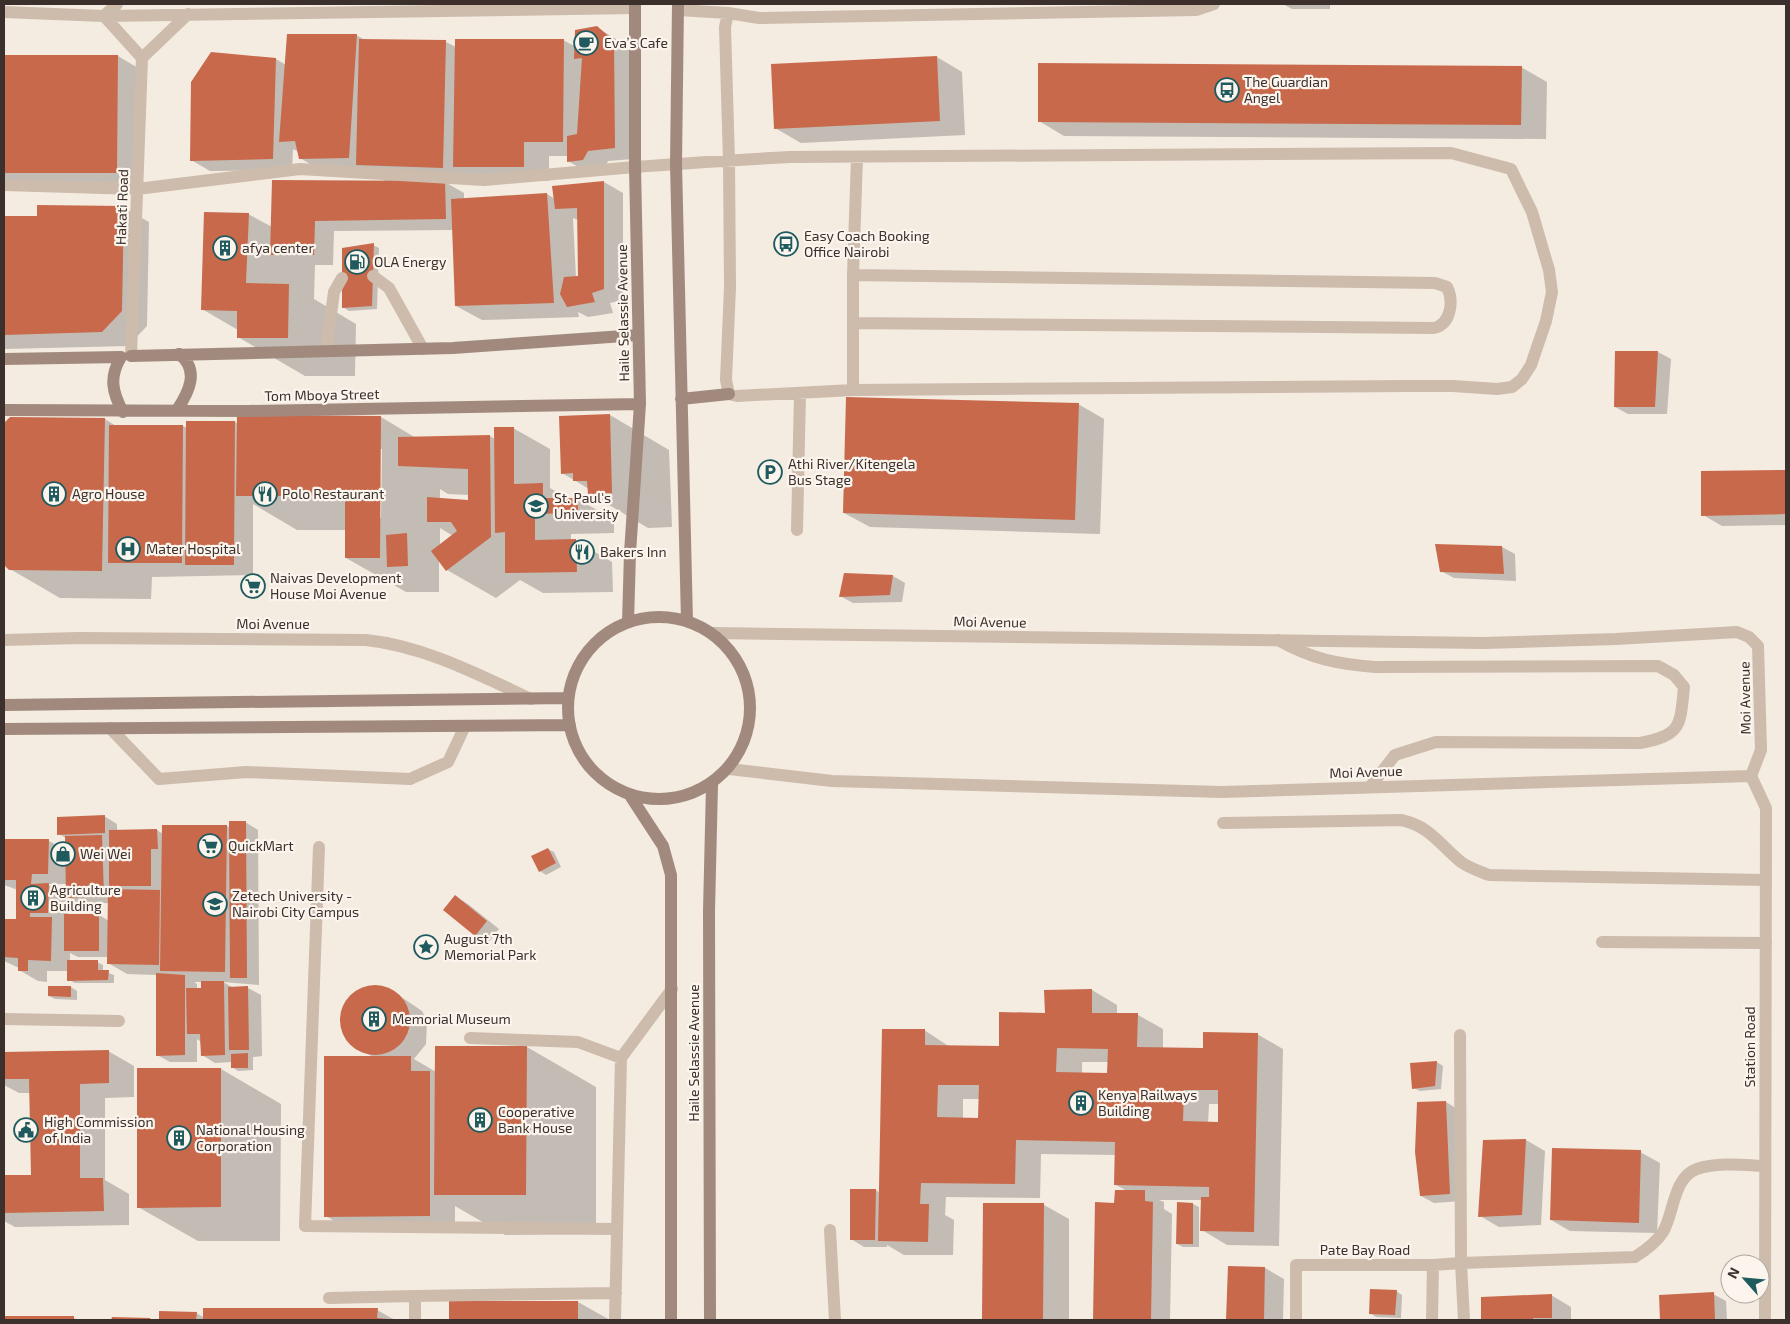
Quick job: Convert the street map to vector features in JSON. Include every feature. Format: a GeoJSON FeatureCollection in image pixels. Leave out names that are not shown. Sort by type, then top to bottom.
{"type":"FeatureCollection","features":[{"type":"Feature","properties":{"kind":"main road","name":"Haile Selassie Avenue"},"geometry":{"type":"LineString","coordinates":[[628,622],[630,552],[640,404],[635,167],[635,6]]}},
{"type":"Feature","properties":{"kind":"main road"},"geometry":{"type":"LineString","coordinates":[[678,7],[676,164],[687,620]]}},
{"type":"Feature","properties":{"kind":"main road"},"geometry":{"type":"LineString","coordinates":[[4,359],[423,349],[638,335]]}},
{"type":"Feature","properties":{"kind":"main road"},"geometry":{"type":"LineString","coordinates":[[177,410],[186,397],[192,375],[189,365],[179,354]]}},
{"type":"Feature","properties":{"kind":"main road"},"geometry":{"type":"LineString","coordinates":[[123,412],[116,399],[112,381],[126,357]]}},
{"type":"Feature","properties":{"kind":"main road"},"geometry":{"type":"LineString","coordinates":[[681,399],[729,394]]}},
{"type":"Feature","properties":{"kind":"main road","name":"Tom Mboya Street"},"geometry":{"type":"LineString","coordinates":[[4,410],[123,412],[177,410],[257,411],[640,404]]}},
{"type":"Feature","properties":{"kind":"main road"},"geometry":{"type":"LineString","coordinates":[[647,617],[687,620],[712,633],[731,651],[744,673],[751,697],[750,723],[743,747],[729,769],[712,785],[690,793],[661,799],[631,797],[608,786],[585,764],[571,736],[568,698],[573,679],[585,655],[604,635],[628,622],[647,617]]}},
{"type":"Feature","properties":{"kind":"main road","name":"Moi Avenue"},"geometry":{"type":"LineString","coordinates":[[4,705],[568,698]]}},
{"type":"Feature","properties":{"kind":"main road"},"geometry":{"type":"LineString","coordinates":[[4,729],[570,725]]}},
{"type":"Feature","properties":{"kind":"main road","name":"Haile Selassie Avenue"},"geometry":{"type":"LineString","coordinates":[[710,1320],[709,920],[712,785]]}},
{"type":"Feature","properties":{"kind":"main road","name":"Haile Selassie Avenue"},"geometry":{"type":"LineString","coordinates":[[631,797],[663,846],[671,875],[671,1320]]}},
{"type":"Feature","properties":{"kind":"street"},"geometry":{"type":"LineString","coordinates":[[104,16],[117,4]]}},
{"type":"Feature","properties":{"kind":"street"},"geometry":{"type":"LineString","coordinates":[[177,4],[188,14]]}},
{"type":"Feature","properties":{"kind":"street"},"geometry":{"type":"LineString","coordinates":[[678,7],[758,18],[977,9],[1196,10],[1214,4]]}},
{"type":"Feature","properties":{"kind":"street"},"geometry":{"type":"LineString","coordinates":[[4,12],[104,16],[635,6]]}},
{"type":"Feature","properties":{"kind":"street"},"geometry":{"type":"LineString","coordinates":[[4,185],[137,189],[300,169],[484,180],[635,167],[676,164],[729,161],[789,157],[1451,153],[1486,160],[1511,169],[1532,212],[1548,263],[1552,292],[1546,321],[1531,365],[1522,379],[1512,387],[1497,389],[1425,386],[854,390],[800,394],[737,396],[729,394],[726,380],[730,287],[729,161],[725,27],[728,13]]}},
{"type":"Feature","properties":{"kind":"street"},"geometry":{"type":"LineString","coordinates":[[104,16],[142,58],[188,14]]}},
{"type":"Feature","properties":{"kind":"street","name":"Hakati Road"},"geometry":{"type":"LineString","coordinates":[[126,357],[137,189],[142,58]]}},
{"type":"Feature","properties":{"kind":"street"},"geometry":{"type":"LineString","coordinates":[[854,390],[852,323],[857,157]]}},
{"type":"Feature","properties":{"kind":"street"},"geometry":{"type":"LineString","coordinates":[[852,323],[1434,328],[1444,323],[1448,316],[1451,294],[1447,287],[1435,283],[853,275]]}},
{"type":"Feature","properties":{"kind":"street"},"geometry":{"type":"LineString","coordinates":[[372,276],[389,288],[423,349]]}},
{"type":"Feature","properties":{"kind":"street"},"geometry":{"type":"LineString","coordinates":[[326,351],[334,292],[342,278]]}},
{"type":"Feature","properties":{"kind":"street"},"geometry":{"type":"LineString","coordinates":[[797,530],[800,394]]}},
{"type":"Feature","properties":{"kind":"street","name":"Moi Avenue"},"geometry":{"type":"LineString","coordinates":[[712,633],[1484,643],[1616,639],[1737,632],[1749,638],[1758,646],[1760,750],[1751,776],[1222,792],[832,781],[729,769]]}},
{"type":"Feature","properties":{"kind":"street","name":"Moi Avenue"},"geometry":{"type":"LineString","coordinates":[[4,640],[79,638],[383,642],[419,652],[471,671],[531,699]]}},
{"type":"Feature","properties":{"kind":"street"},"geometry":{"type":"LineString","coordinates":[[1278,640],[1304,655],[1337,664],[1375,666],[1658,666],[1674,675],[1684,687],[1681,718],[1674,731],[1663,738],[1640,742],[1436,742],[1395,755],[1370,787]]}},
{"type":"Feature","properties":{"kind":"street"},"geometry":{"type":"LineString","coordinates":[[110,728],[159,779],[246,772],[410,779],[448,762],[466,726]]}},
{"type":"Feature","properties":{"kind":"street","name":"Station Road"},"geometry":{"type":"LineString","coordinates":[[1751,776],[1766,808],[1765,1320]]}},
{"type":"Feature","properties":{"kind":"street"},"geometry":{"type":"LineString","coordinates":[[1223,823],[1401,820],[1423,827],[1462,862],[1489,875],[1766,880]]}},
{"type":"Feature","properties":{"kind":"street"},"geometry":{"type":"LineString","coordinates":[[319,847],[304,1226],[616,1229]]}},
{"type":"Feature","properties":{"kind":"street"},"geometry":{"type":"LineString","coordinates":[[1602,942],[1766,942]]}},
{"type":"Feature","properties":{"kind":"street","name":"Haile Selassie Avenue"},"geometry":{"type":"LineString","coordinates":[[621,1058],[672,989]]}},
{"type":"Feature","properties":{"kind":"street"},"geometry":{"type":"LineString","coordinates":[[4,1019],[119,1021]]}},
{"type":"Feature","properties":{"kind":"street"},"geometry":{"type":"LineString","coordinates":[[1460,1035],[1461,1263],[1464,1320]]}},
{"type":"Feature","properties":{"kind":"street"},"geometry":{"type":"LineString","coordinates":[[470,1038],[578,1042],[621,1058],[615,1320]]}},
{"type":"Feature","properties":{"kind":"street"},"geometry":{"type":"LineString","coordinates":[[1432,1320],[1432,1265],[1635,1257],[1650,1247],[1664,1231],[1682,1182],[1694,1170],[1710,1165],[1765,1166]]}},
{"type":"Feature","properties":{"kind":"street"},"geometry":{"type":"LineString","coordinates":[[830,1230],[835,1320]]}},
{"type":"Feature","properties":{"kind":"street","name":"Pate Bay Road"},"geometry":{"type":"LineString","coordinates":[[1296,1320],[1296,1265],[1432,1265]]}},
{"type":"Feature","properties":{"kind":"street"},"geometry":{"type":"LineString","coordinates":[[330,1298],[616,1293]]}},
{"type":"Feature","properties":{"kind":"street"},"geometry":{"type":"LineString","coordinates":[[415,1296],[415,1320]]}},
{"type":"Feature","properties":{"kind":"building"},"geometry":{"type":"Polygon","coordinates":[[[597,26],[614,41],[615,148],[588,151],[583,160],[567,162],[567,136],[577,134],[582,58],[574,59],[575,30],[597,26]]]}},
{"type":"Feature","properties":{"kind":"building"},"geometry":{"type":"Polygon","coordinates":[[[287,34],[357,34],[349,158],[299,159],[295,141],[279,142],[287,34]]]}},
{"type":"Feature","properties":{"kind":"building"},"geometry":{"type":"Polygon","coordinates":[[[359,39],[446,40],[443,168],[356,165],[359,39]]]}},
{"type":"Feature","properties":{"kind":"building"},"geometry":{"type":"Polygon","coordinates":[[[455,39],[564,39],[563,142],[524,142],[524,167],[453,167],[455,39]]]}},
{"type":"Feature","properties":{"kind":"building"},"geometry":{"type":"Polygon","coordinates":[[[211,52],[276,58],[273,159],[190,161],[191,82],[211,52]]]}},
{"type":"Feature","properties":{"kind":"building"},"geometry":{"type":"Polygon","coordinates":[[[4,55],[118,55],[117,173],[4,173],[4,55]]]}},
{"type":"Feature","properties":{"kind":"building"},"geometry":{"type":"Polygon","coordinates":[[[937,56],[940,121],[774,129],[771,64],[937,56]]]}},
{"type":"Feature","properties":{"kind":"building"},"geometry":{"type":"Polygon","coordinates":[[[1038,63],[1522,66],[1521,125],[1038,122],[1038,63]]]}},
{"type":"Feature","properties":{"kind":"building"},"geometry":{"type":"Polygon","coordinates":[[[272,180],[445,181],[446,219],[315,221],[314,255],[270,255],[272,180]]]}},
{"type":"Feature","properties":{"kind":"building"},"geometry":{"type":"Polygon","coordinates":[[[604,181],[604,289],[592,293],[595,302],[567,307],[560,294],[564,277],[578,276],[577,208],[555,209],[552,186],[604,181]]]}},
{"type":"Feature","properties":{"kind":"building"},"geometry":{"type":"Polygon","coordinates":[[[547,193],[554,303],[455,306],[451,199],[547,193]]]}},
{"type":"Feature","properties":{"kind":"building"},"geometry":{"type":"Polygon","coordinates":[[[37,205],[124,206],[122,311],[102,332],[4,335],[4,216],[37,216],[37,205]]]}},
{"type":"Feature","properties":{"kind":"building","name":"afya center"},"geometry":{"type":"Polygon","coordinates":[[[204,212],[249,213],[246,283],[289,284],[288,338],[237,338],[237,311],[201,310],[204,212]]]}},
{"type":"Feature","properties":{"kind":"building","name":"OLA Energy"},"geometry":{"type":"Polygon","coordinates":[[[374,243],[372,306],[342,308],[342,248],[374,243]]]}},
{"type":"Feature","properties":{"kind":"building"},"geometry":{"type":"Polygon","coordinates":[[[1615,351],[1658,351],[1655,407],[1614,407],[1615,351]]]}},
{"type":"Feature","properties":{"kind":"building"},"geometry":{"type":"Polygon","coordinates":[[[846,397],[1079,403],[1075,520],[843,513],[846,397]]]}},
{"type":"Feature","properties":{"kind":"building"},"geometry":{"type":"Polygon","coordinates":[[[610,414],[612,493],[588,494],[587,481],[573,481],[573,473],[561,474],[559,416],[610,414]]]}},
{"type":"Feature","properties":{"kind":"building"},"geometry":{"type":"Polygon","coordinates":[[[237,415],[381,416],[380,558],[345,558],[345,496],[236,496],[237,415]]]}},
{"type":"Feature","properties":{"kind":"building","name":"Agro House"},"geometry":{"type":"Polygon","coordinates":[[[10,417],[105,418],[102,571],[9,570],[4,565],[4,423],[10,417]]]}},
{"type":"Feature","properties":{"kind":"building"},"geometry":{"type":"Polygon","coordinates":[[[186,421],[235,421],[234,565],[185,565],[186,421]]]}},
{"type":"Feature","properties":{"kind":"building"},"geometry":{"type":"Polygon","coordinates":[[[109,425],[183,425],[182,563],[108,563],[109,425]]]}},
{"type":"Feature","properties":{"kind":"building","name":"St. Paul's University"},"geometry":{"type":"Polygon","coordinates":[[[494,427],[514,427],[514,484],[543,483],[543,498],[578,498],[578,513],[535,514],[535,540],[576,539],[577,572],[505,573],[505,532],[495,533],[494,427]]]}},
{"type":"Feature","properties":{"kind":"building"},"geometry":{"type":"Polygon","coordinates":[[[490,435],[491,537],[446,571],[431,551],[457,531],[451,522],[427,522],[427,497],[468,500],[468,469],[398,466],[398,437],[490,435]]]}},
{"type":"Feature","properties":{"kind":"building"},"geometry":{"type":"Polygon","coordinates":[[[1786,470],[1786,514],[1701,516],[1701,471],[1786,470]]]}},
{"type":"Feature","properties":{"kind":"building"},"geometry":{"type":"Polygon","coordinates":[[[407,533],[408,566],[387,567],[386,535],[407,533]]]}},
{"type":"Feature","properties":{"kind":"building"},"geometry":{"type":"Polygon","coordinates":[[[1435,544],[1502,546],[1504,574],[1440,572],[1435,544]]]}},
{"type":"Feature","properties":{"kind":"building"},"geometry":{"type":"Polygon","coordinates":[[[844,573],[893,575],[890,595],[839,597],[844,573]]]}},
{"type":"Feature","properties":{"kind":"building"},"geometry":{"type":"Polygon","coordinates":[[[105,815],[105,833],[57,835],[57,817],[105,815]]]}},
{"type":"Feature","properties":{"kind":"building"},"geometry":{"type":"Polygon","coordinates":[[[229,821],[246,821],[247,978],[230,978],[229,821]]]}},
{"type":"Feature","properties":{"kind":"building"},"geometry":{"type":"Polygon","coordinates":[[[162,825],[227,825],[225,972],[160,971],[162,825]]]}},
{"type":"Feature","properties":{"kind":"building"},"geometry":{"type":"Polygon","coordinates":[[[157,829],[158,849],[151,849],[151,886],[109,886],[109,830],[157,829]]]}},
{"type":"Feature","properties":{"kind":"building"},"geometry":{"type":"Polygon","coordinates":[[[102,835],[104,896],[66,898],[65,836],[102,835]]]}},
{"type":"Feature","properties":{"kind":"building","name":"Agriculture Building"},"geometry":{"type":"Polygon","coordinates":[[[4,839],[49,839],[48,874],[32,874],[31,884],[49,883],[48,913],[30,913],[30,917],[52,917],[51,961],[28,960],[28,971],[18,971],[18,958],[4,957],[4,919],[16,919],[16,880],[4,880],[4,839]]]}},
{"type":"Feature","properties":{"kind":"building"},"geometry":{"type":"Polygon","coordinates":[[[548,848],[556,863],[539,872],[531,856],[548,848]]]}},
{"type":"Feature","properties":{"kind":"building"},"geometry":{"type":"Polygon","coordinates":[[[108,889],[160,890],[159,965],[107,964],[108,889]]]}},
{"type":"Feature","properties":{"kind":"building"},"geometry":{"type":"Polygon","coordinates":[[[455,895],[487,921],[475,936],[443,910],[455,895]]]}},
{"type":"Feature","properties":{"kind":"building"},"geometry":{"type":"Polygon","coordinates":[[[64,914],[99,914],[99,951],[64,951],[64,914]]]}},
{"type":"Feature","properties":{"kind":"building"},"geometry":{"type":"Polygon","coordinates":[[[67,960],[98,960],[98,970],[109,970],[108,980],[67,981],[67,960]]]}},
{"type":"Feature","properties":{"kind":"building"},"geometry":{"type":"Polygon","coordinates":[[[156,973],[185,975],[185,1055],[156,1056],[156,973]]]}},
{"type":"Feature","properties":{"kind":"building"},"geometry":{"type":"Polygon","coordinates":[[[201,981],[224,981],[225,1055],[201,1056],[200,1034],[187,1034],[186,988],[201,988],[201,981]]]}},
{"type":"Feature","properties":{"kind":"building","name":"Memorial Museum"},"geometry":{"type":"Polygon","coordinates":[[[375,985],[388,988],[400,995],[407,1007],[410,1020],[407,1033],[400,1045],[388,1052],[375,1055],[362,1052],[350,1045],[343,1033],[340,1020],[343,1007],[350,995],[362,988],[375,985]]]}},
{"type":"Feature","properties":{"kind":"building"},"geometry":{"type":"Polygon","coordinates":[[[48,986],[71,986],[71,997],[48,996],[48,986]]]}},
{"type":"Feature","properties":{"kind":"building"},"geometry":{"type":"Polygon","coordinates":[[[248,986],[249,1050],[229,1050],[228,987],[248,986]]]}},
{"type":"Feature","properties":{"kind":"building","name":"Kenya Railways Building"},"geometry":{"type":"Polygon","coordinates":[[[1092,989],[1092,1013],[1138,1013],[1137,1047],[1203,1048],[1203,1032],[1258,1033],[1254,1232],[1200,1231],[1201,1197],[1209,1197],[1209,1187],[1114,1185],[1115,1142],[1016,1140],[1015,1184],[921,1183],[920,1204],[929,1204],[928,1242],[878,1241],[882,1029],[925,1029],[925,1045],[999,1046],[999,1012],[1045,1013],[1044,990],[1092,989]],[[1057,1048],[1056,1072],[1107,1073],[1108,1049],[1057,1048]],[[938,1085],[937,1117],[978,1118],[979,1085],[938,1085]],[[1184,1090],[1183,1121],[1218,1122],[1218,1090],[1184,1090]]]}},
{"type":"Feature","properties":{"kind":"building","name":"Cooperative Bank House"},"geometry":{"type":"Polygon","coordinates":[[[435,1046],[527,1046],[526,1195],[434,1195],[435,1046]]]}},
{"type":"Feature","properties":{"kind":"building"},"geometry":{"type":"Polygon","coordinates":[[[109,1050],[109,1083],[80,1084],[80,1178],[103,1178],[104,1211],[4,1213],[4,1175],[31,1175],[29,1079],[4,1079],[4,1052],[109,1050]]]}},
{"type":"Feature","properties":{"kind":"building"},"geometry":{"type":"Polygon","coordinates":[[[248,1053],[248,1068],[231,1068],[231,1054],[248,1053]]]}},
{"type":"Feature","properties":{"kind":"building"},"geometry":{"type":"Polygon","coordinates":[[[324,1056],[411,1056],[411,1071],[430,1071],[430,1216],[324,1217],[324,1056]]]}},
{"type":"Feature","properties":{"kind":"building"},"geometry":{"type":"Polygon","coordinates":[[[1437,1061],[1435,1086],[1412,1089],[1410,1063],[1437,1061]]]}},
{"type":"Feature","properties":{"kind":"building","name":"National Housing Corporation"},"geometry":{"type":"Polygon","coordinates":[[[137,1068],[221,1068],[221,1207],[137,1208],[137,1068]]]}},
{"type":"Feature","properties":{"kind":"building"},"geometry":{"type":"Polygon","coordinates":[[[1446,1101],[1450,1194],[1420,1196],[1415,1152],[1417,1102],[1446,1101]]]}},
{"type":"Feature","properties":{"kind":"building"},"geometry":{"type":"Polygon","coordinates":[[[1526,1139],[1522,1215],[1478,1217],[1483,1140],[1526,1139]]]}},
{"type":"Feature","properties":{"kind":"building"},"geometry":{"type":"Polygon","coordinates":[[[1552,1148],[1641,1150],[1639,1223],[1550,1220],[1552,1148]]]}},
{"type":"Feature","properties":{"kind":"building"},"geometry":{"type":"Polygon","coordinates":[[[850,1189],[876,1189],[875,1240],[850,1240],[850,1189]]]}},
{"type":"Feature","properties":{"kind":"building"},"geometry":{"type":"Polygon","coordinates":[[[1115,1190],[1145,1190],[1145,1201],[1153,1202],[1151,1320],[1093,1320],[1095,1202],[1114,1203],[1115,1190]]]}},
{"type":"Feature","properties":{"kind":"building"},"geometry":{"type":"Polygon","coordinates":[[[1177,1202],[1193,1203],[1193,1244],[1176,1244],[1177,1202]]]}},
{"type":"Feature","properties":{"kind":"building"},"geometry":{"type":"Polygon","coordinates":[[[983,1203],[1044,1203],[1043,1320],[982,1320],[983,1203]]]}},
{"type":"Feature","properties":{"kind":"building"},"geometry":{"type":"Polygon","coordinates":[[[1228,1266],[1265,1267],[1264,1320],[1226,1320],[1228,1266]]]}},
{"type":"Feature","properties":{"kind":"building"},"geometry":{"type":"Polygon","coordinates":[[[1370,1289],[1397,1290],[1395,1315],[1369,1314],[1370,1289]]]}},
{"type":"Feature","properties":{"kind":"building"},"geometry":{"type":"Polygon","coordinates":[[[1714,1292],[1715,1320],[1660,1320],[1659,1295],[1714,1292]]]}},
{"type":"Feature","properties":{"kind":"building"},"geometry":{"type":"Polygon","coordinates":[[[1552,1294],[1552,1318],[1481,1320],[1481,1297],[1552,1294]]]}},
{"type":"Feature","properties":{"kind":"building"},"geometry":{"type":"Polygon","coordinates":[[[449,1301],[578,1301],[578,1320],[449,1320],[449,1301]]]}},
{"type":"Feature","properties":{"kind":"building"},"geometry":{"type":"Polygon","coordinates":[[[203,1308],[378,1308],[377,1318],[398,1320],[203,1320],[203,1308]]]}},
{"type":"Feature","properties":{"kind":"building"},"geometry":{"type":"Polygon","coordinates":[[[159,1311],[197,1312],[196,1320],[159,1320],[159,1311]]]}},
{"type":"Feature","properties":{"kind":"building"},"geometry":{"type":"Polygon","coordinates":[[[4,1316],[74,1316],[74,1320],[4,1320],[4,1316]]]}},
{"type":"Feature","properties":{"kind":"building"},"geometry":{"type":"Polygon","coordinates":[[[112,1317],[150,1318],[151,1320],[111,1320],[112,1317]]]}},
{"type":"Feature","properties":{"kind":"place","name":"Eva’s Cafe"},"geometry":{"type":"Point","coordinates":[586,43]}},
{"type":"Feature","properties":{"kind":"place","name":"The Guardian Angel"},"geometry":{"type":"Point","coordinates":[1227,90]}},
{"type":"Feature","properties":{"kind":"place","name":"Easy Coach Booking Office Nairobi"},"geometry":{"type":"Point","coordinates":[786,244]}},
{"type":"Feature","properties":{"kind":"place","name":"afya center"},"geometry":{"type":"Point","coordinates":[225,248]}},
{"type":"Feature","properties":{"kind":"place","name":"OLA Energy"},"geometry":{"type":"Point","coordinates":[357,262]}},
{"type":"Feature","properties":{"kind":"place","name":"Athi River/Kitengela Bus Stage"},"geometry":{"type":"Point","coordinates":[770,472]}},
{"type":"Feature","properties":{"kind":"place","name":"Agro House"},"geometry":{"type":"Point","coordinates":[54,494]}},
{"type":"Feature","properties":{"kind":"place","name":"Polo Restaurant"},"geometry":{"type":"Point","coordinates":[265,494]}},
{"type":"Feature","properties":{"kind":"place","name":"St. Paul's University"},"geometry":{"type":"Point","coordinates":[536,506]}},
{"type":"Feature","properties":{"kind":"place","name":"Mater Hospital"},"geometry":{"type":"Point","coordinates":[128,549]}},
{"type":"Feature","properties":{"kind":"place","name":"Bakers Inn"},"geometry":{"type":"Point","coordinates":[582,552]}},
{"type":"Feature","properties":{"kind":"place","name":"Naivas Development House Moi Avenue"},"geometry":{"type":"Point","coordinates":[253,586]}},
{"type":"Feature","properties":{"kind":"place","name":"QuickMart"},"geometry":{"type":"Point","coordinates":[210,846]}},
{"type":"Feature","properties":{"kind":"place","name":"Wei Wei"},"geometry":{"type":"Point","coordinates":[63,854]}},
{"type":"Feature","properties":{"kind":"place","name":"Agriculture Building"},"geometry":{"type":"Point","coordinates":[33,898]}},
{"type":"Feature","properties":{"kind":"place","name":"Zetech University - Nairobi City Campus"},"geometry":{"type":"Point","coordinates":[215,904]}},
{"type":"Feature","properties":{"kind":"place","name":"August 7th Memorial Park"},"geometry":{"type":"Point","coordinates":[426,947]}},
{"type":"Feature","properties":{"kind":"place","name":"Memorial Museum"},"geometry":{"type":"Point","coordinates":[374,1019]}},
{"type":"Feature","properties":{"kind":"place","name":"Kenya Railways Building"},"geometry":{"type":"Point","coordinates":[1081,1103]}},
{"type":"Feature","properties":{"kind":"place","name":"Cooperative Bank House"},"geometry":{"type":"Point","coordinates":[480,1120]}},
{"type":"Feature","properties":{"kind":"place","name":"High Commission of India"},"geometry":{"type":"Point","coordinates":[26,1130]}},
{"type":"Feature","properties":{"kind":"place","name":"National Housing Corporation"},"geometry":{"type":"Point","coordinates":[179,1138]}}]}
